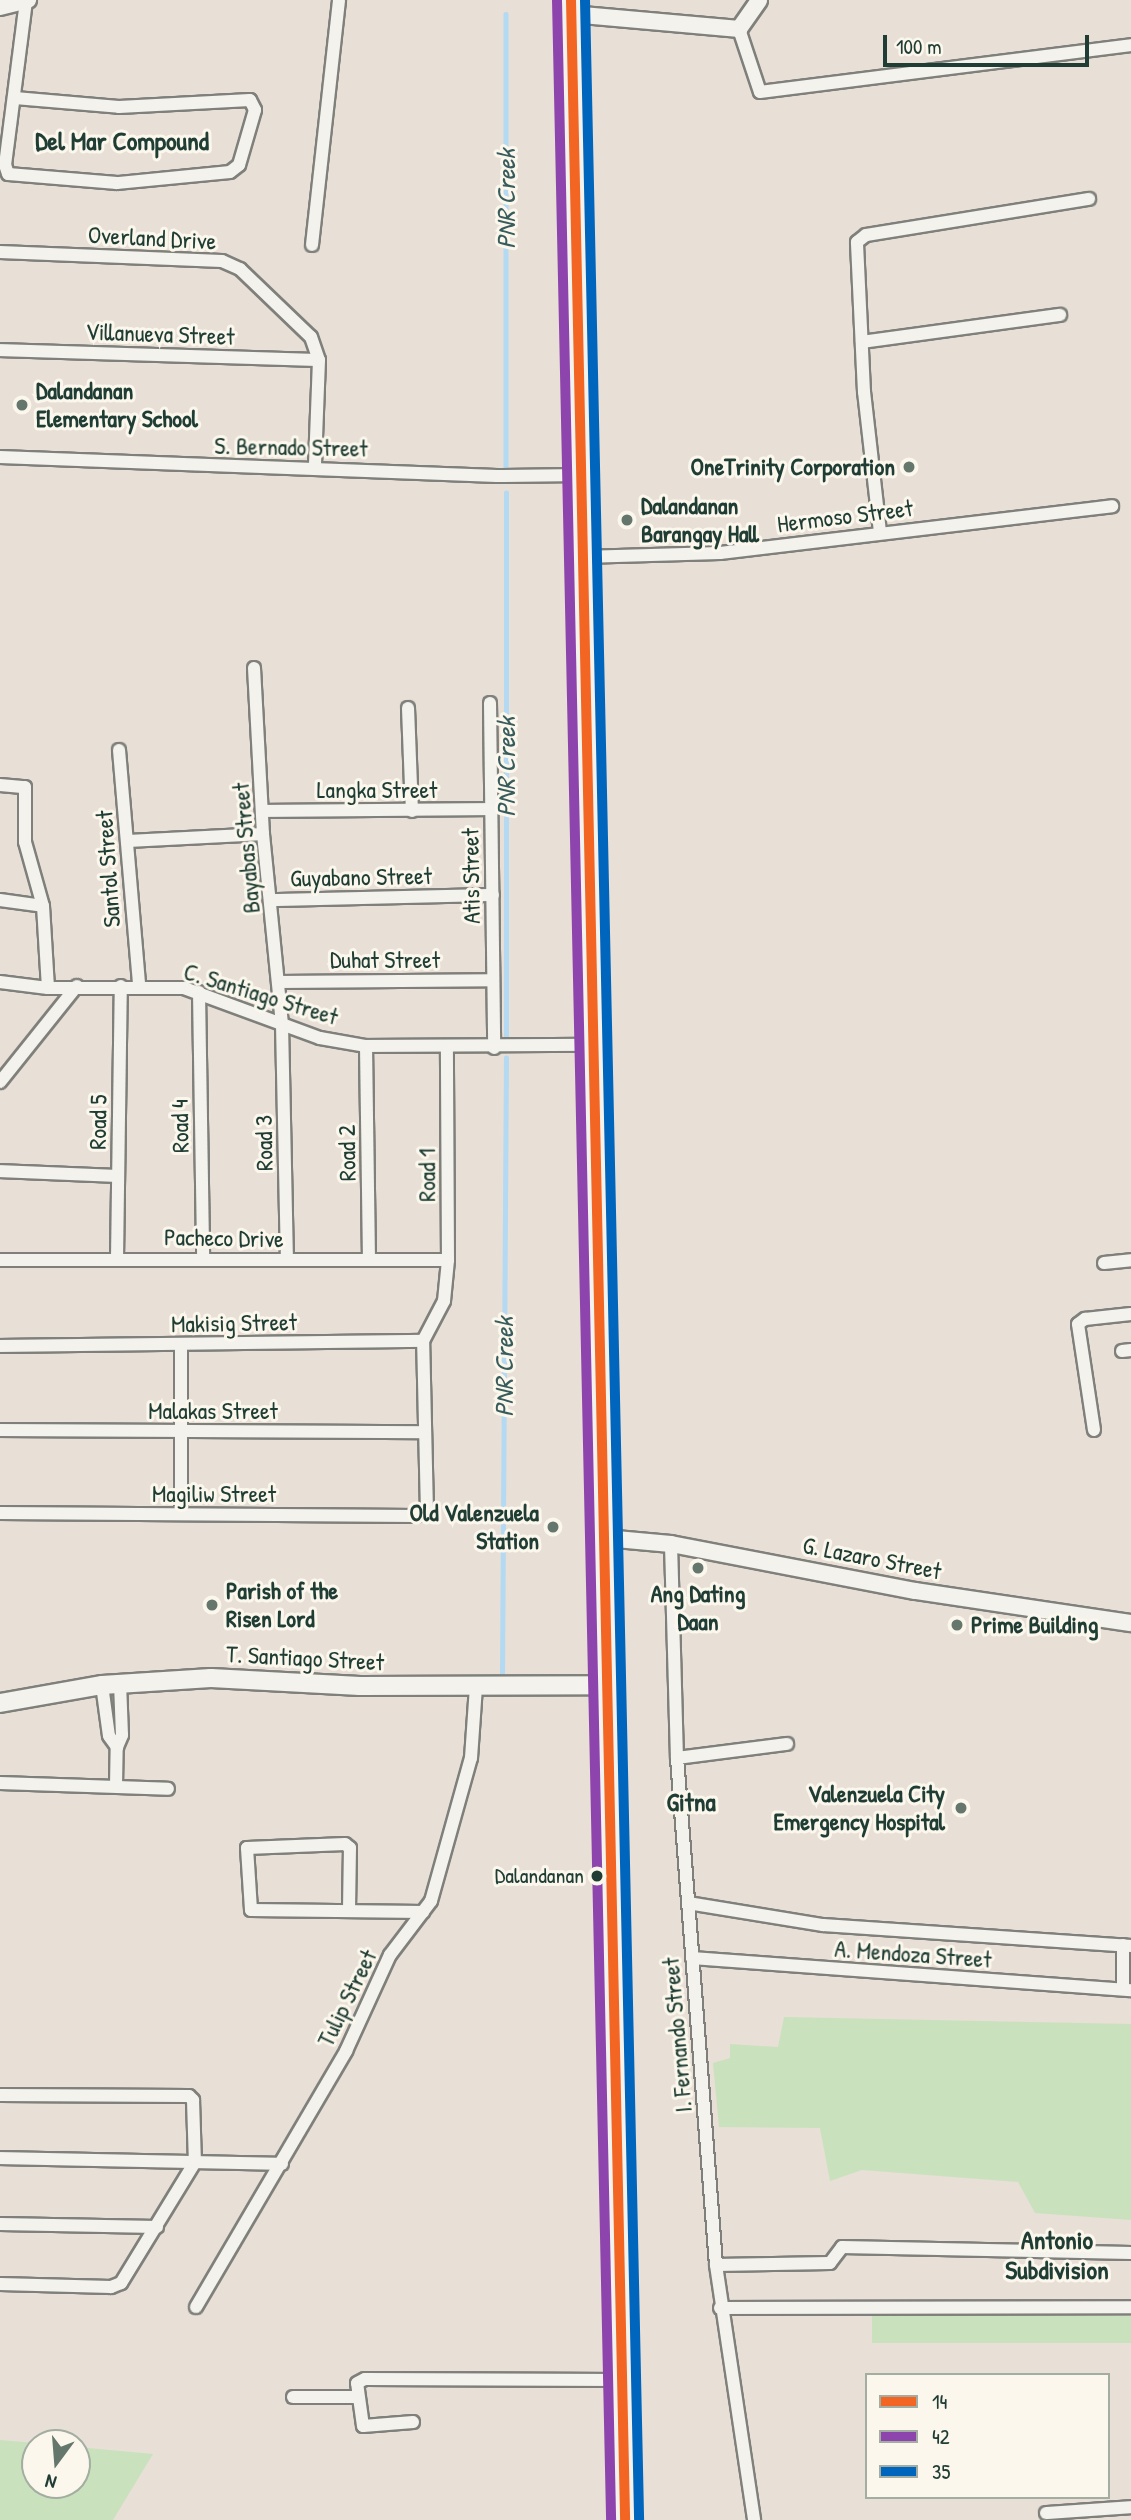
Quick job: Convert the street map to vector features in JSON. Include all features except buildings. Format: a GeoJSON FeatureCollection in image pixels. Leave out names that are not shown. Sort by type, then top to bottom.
{"type":"FeatureCollection","features":[{"type":"Feature","properties":{"kind":"highway"},"geometry":{"type":"LineString","coordinates":[[571,7],[606,1538],[620,2380],[625,2520]]}},
{"type":"Feature","properties":{"kind":"main road","name":"T. Santiago Street"},"geometry":{"type":"LineString","coordinates":[[0,1703],[102,1685],[211,1678],[476,1687],[609,1685]]}},
{"type":"Feature","properties":{"kind":"street"},"geometry":{"type":"LineString","coordinates":[[0,6],[27,0],[5,165],[8,174],[117,183],[230,172],[239,165],[255,110],[250,100],[119,107],[15,98]]}},
{"type":"Feature","properties":{"kind":"street"},"geometry":{"type":"LineString","coordinates":[[312,245],[340,0]]}},
{"type":"Feature","properties":{"kind":"street"},"geometry":{"type":"LineString","coordinates":[[739,29],[760,0]]}},
{"type":"Feature","properties":{"kind":"street"},"geometry":{"type":"LineString","coordinates":[[571,7],[739,29]]}},
{"type":"Feature","properties":{"kind":"street"},"geometry":{"type":"LineString","coordinates":[[739,29],[760,92],[1131,45]]}},
{"type":"Feature","properties":{"kind":"street"},"geometry":{"type":"LineString","coordinates":[[880,532],[862,342],[857,242],[866,235],[1089,199]]}},
{"type":"Feature","properties":{"kind":"street","name":"Overland Drive"},"geometry":{"type":"LineString","coordinates":[[0,252],[222,261],[240,269],[285,309],[311,337],[318,360],[315,466]]}},
{"type":"Feature","properties":{"kind":"street"},"geometry":{"type":"LineString","coordinates":[[862,342],[1060,315]]}},
{"type":"Feature","properties":{"kind":"street","name":"Villanueva Street"},"geometry":{"type":"LineString","coordinates":[[0,350],[318,360]]}},
{"type":"Feature","properties":{"kind":"street","name":"S. Bernado Street"},"geometry":{"type":"LineString","coordinates":[[0,457],[122,465],[315,466],[497,476],[581,475]]}},
{"type":"Feature","properties":{"kind":"street","name":"Hermoso Street"},"geometry":{"type":"LineString","coordinates":[[582,557],[720,554],[880,532],[1112,506]]}},
{"type":"Feature","properties":{"kind":"street","name":"Bayabas Street"},"geometry":{"type":"LineString","coordinates":[[254,668],[263,834],[273,901],[282,1024]]}},
{"type":"Feature","properties":{"kind":"street","name":"Atis Street"},"geometry":{"type":"LineString","coordinates":[[490,703],[494,1048]]}},
{"type":"Feature","properties":{"kind":"street"},"geometry":{"type":"LineString","coordinates":[[408,708],[412,811]]}},
{"type":"Feature","properties":{"kind":"street","name":"Santol Street"},"geometry":{"type":"LineString","coordinates":[[119,750],[129,841],[139,985]]}},
{"type":"Feature","properties":{"kind":"street"},"geometry":{"type":"LineString","coordinates":[[0,785],[24,787],[25,842],[43,906],[48,988]]}},
{"type":"Feature","properties":{"kind":"street","name":"Langka Street"},"geometry":{"type":"LineString","coordinates":[[262,811],[491,809]]}},
{"type":"Feature","properties":{"kind":"street"},"geometry":{"type":"LineString","coordinates":[[129,841],[263,834]]}},
{"type":"Feature","properties":{"kind":"street","name":"Guyabano Street"},"geometry":{"type":"LineString","coordinates":[[273,901],[493,895]]}},
{"type":"Feature","properties":{"kind":"street"},"geometry":{"type":"LineString","coordinates":[[0,900],[43,906]]}},
{"type":"Feature","properties":{"kind":"street","name":"Duhat Street"},"geometry":{"type":"LineString","coordinates":[[279,982],[492,980]]}},
{"type":"Feature","properties":{"kind":"street","name":"C. Santiago Street"},"geometry":{"type":"LineString","coordinates":[[0,982],[48,988],[139,985],[199,992],[320,1038],[366,1046],[447,1049],[593,1045]]}},
{"type":"Feature","properties":{"kind":"street"},"geometry":{"type":"LineString","coordinates":[[0,1082],[77,986]]}},
{"type":"Feature","properties":{"kind":"street","name":"Road 5"},"geometry":{"type":"LineString","coordinates":[[117,1259],[121,986]]}},
{"type":"Feature","properties":{"kind":"street","name":"Road 4"},"geometry":{"type":"LineString","coordinates":[[199,992],[203,1259]]}},
{"type":"Feature","properties":{"kind":"street","name":"Road 3"},"geometry":{"type":"LineString","coordinates":[[282,1024],[287,1260]]}},
{"type":"Feature","properties":{"kind":"street","name":"Road 2"},"geometry":{"type":"LineString","coordinates":[[366,1046],[369,1260]]}},
{"type":"Feature","properties":{"kind":"street","name":"Road 1"},"geometry":{"type":"LineString","coordinates":[[423,1341],[444,1301],[448,1260],[447,1049]]}},
{"type":"Feature","properties":{"kind":"street"},"geometry":{"type":"LineString","coordinates":[[0,1171],[118,1176]]}},
{"type":"Feature","properties":{"kind":"street","name":"Pacheco Drive"},"geometry":{"type":"LineString","coordinates":[[0,1261],[448,1260]]}},
{"type":"Feature","properties":{"kind":"street"},"geometry":{"type":"LineString","coordinates":[[1104,1262],[1131,1260]]}},
{"type":"Feature","properties":{"kind":"street"},"geometry":{"type":"LineString","coordinates":[[1094,1430],[1078,1324],[1085,1319],[1131,1314]]}},
{"type":"Feature","properties":{"kind":"street"},"geometry":{"type":"LineString","coordinates":[[423,1341],[425,1432]]}},
{"type":"Feature","properties":{"kind":"street","name":"Makisig Street"},"geometry":{"type":"LineString","coordinates":[[0,1346],[423,1341]]}},
{"type":"Feature","properties":{"kind":"street"},"geometry":{"type":"LineString","coordinates":[[181,1345],[181,1514]]}},
{"type":"Feature","properties":{"kind":"street","name":"Malakas Street"},"geometry":{"type":"LineString","coordinates":[[0,1430],[425,1432]]}},
{"type":"Feature","properties":{"kind":"street","name":"Magiliw Street"},"geometry":{"type":"LineString","coordinates":[[0,1513],[415,1516],[427,1512],[425,1432]]}},
{"type":"Feature","properties":{"kind":"street","name":"G. Lazaro Street"},"geometry":{"type":"LineString","coordinates":[[606,1538],[671,1544],[916,1591],[1131,1623]]}},
{"type":"Feature","properties":{"kind":"street","name":"I. Fernando Street"},"geometry":{"type":"LineString","coordinates":[[671,1544],[677,1758],[716,2265],[720,2308],[754,2520]]}},
{"type":"Feature","properties":{"kind":"street"},"geometry":{"type":"LineString","coordinates":[[116,1786],[117,1747],[122,1735],[120,1684]]}},
{"type":"Feature","properties":{"kind":"street"},"geometry":{"type":"LineString","coordinates":[[102,1685],[110,1735],[117,1747]]}},
{"type":"Feature","properties":{"kind":"street","name":"Tulip Street"},"geometry":{"type":"LineString","coordinates":[[196,2307],[282,2164],[355,2034],[390,1955],[423,1912],[441,1873],[464,1790],[474,1737],[476,1687]]}},
{"type":"Feature","properties":{"kind":"street"},"geometry":{"type":"LineString","coordinates":[[677,1758],[787,1744]]}},
{"type":"Feature","properties":{"kind":"street"},"geometry":{"type":"LineString","coordinates":[[0,1783],[168,1789]]}},
{"type":"Feature","properties":{"kind":"street"},"geometry":{"type":"LineString","coordinates":[[349,1910],[350,1848],[345,1844],[247,1849],[247,1906],[251,1910],[423,1912]]}},
{"type":"Feature","properties":{"kind":"street"},"geometry":{"type":"LineString","coordinates":[[688,1903],[836,1927],[1127,1946],[1127,1990]]}},
{"type":"Feature","properties":{"kind":"street","name":"A. Mendoza Street"},"geometry":{"type":"LineString","coordinates":[[692,1958],[1127,1990]]}},
{"type":"Feature","properties":{"kind":"street"},"geometry":{"type":"LineString","coordinates":[[0,2095],[189,2096],[193,2100],[195,2162],[121,2283],[111,2287],[0,2284]]}},
{"type":"Feature","properties":{"kind":"street"},"geometry":{"type":"LineString","coordinates":[[0,2158],[282,2164]]}},
{"type":"Feature","properties":{"kind":"street"},"geometry":{"type":"LineString","coordinates":[[0,2224],[157,2227]]}},
{"type":"Feature","properties":{"kind":"street"},"geometry":{"type":"LineString","coordinates":[[716,2265],[832,2263],[842,2247],[1131,2253]]}},
{"type":"Feature","properties":{"kind":"street"},"geometry":{"type":"LineString","coordinates":[[720,2308],[1131,2307]]}},
{"type":"Feature","properties":{"kind":"street"},"geometry":{"type":"LineString","coordinates":[[413,2422],[363,2426],[357,2384],[365,2379],[620,2380]]}},
{"type":"Feature","properties":{"kind":"street"},"geometry":{"type":"LineString","coordinates":[[293,2397],[357,2397]]}},
{"type":"Feature","properties":{"kind":"street"},"geometry":{"type":"LineString","coordinates":[[1046,2513],[1131,2507]]}},
{"type":"Feature","properties":{"kind":"green space"},"geometry":{"type":"Polygon","coordinates":[[[784,2017],[1131,2024],[1131,2220],[1035,2213],[1018,2182],[862,2170],[830,2181],[820,2128],[719,2127],[713,2063],[730,2058],[730,2044],[778,2047],[784,2017]]]}},
{"type":"Feature","properties":{"kind":"green space"},"geometry":{"type":"Polygon","coordinates":[[[872,2316],[1131,2316],[1131,2343],[872,2343],[872,2316]]]}},
{"type":"Feature","properties":{"kind":"green space"},"geometry":{"type":"Polygon","coordinates":[[[0,2440],[21,2442],[21,2499],[91,2499],[91,2448],[153,2454],[113,2520],[0,2520],[0,2440]]]}},
{"type":"Feature","properties":{"kind":"waterway","name":"PNR Creek"},"geometry":{"type":"LineString","coordinates":[[506,14],[506,468]]}},
{"type":"Feature","properties":{"kind":"waterway","name":"PNR Creek"},"geometry":{"type":"LineString","coordinates":[[506,493],[506,1041]]}},
{"type":"Feature","properties":{"kind":"waterway","name":"PNR Creek"},"geometry":{"type":"LineString","coordinates":[[502,1676],[506,1058]]}},
{"type":"Feature","properties":{"kind":"transit line","name":"42"},"geometry":{"type":"LineString","coordinates":[[557,0],[611,2520]]}},
{"type":"Feature","properties":{"kind":"transit line","name":"14"},"geometry":{"type":"LineString","coordinates":[[571,0],[625,2520]]}},
{"type":"Feature","properties":{"kind":"transit line","name":"35"},"geometry":{"type":"LineString","coordinates":[[585,0],[639,2520]]}},
{"type":"Feature","properties":{"kind":"place","name":"Dalandanan Elementary School"},"geometry":{"type":"Point","coordinates":[22,405]}},
{"type":"Feature","properties":{"kind":"place","name":"OneTrinity Corporation"},"geometry":{"type":"Point","coordinates":[909,467]}},
{"type":"Feature","properties":{"kind":"place","name":"Dalandanan Barangay Hall"},"geometry":{"type":"Point","coordinates":[627,520]}},
{"type":"Feature","properties":{"kind":"place","name":"Old Valenzuela Station"},"geometry":{"type":"Point","coordinates":[553,1527]}},
{"type":"Feature","properties":{"kind":"place","name":"Ang Dating Daan"},"geometry":{"type":"Point","coordinates":[698,1568]}},
{"type":"Feature","properties":{"kind":"place","name":"Parish of the Risen Lord"},"geometry":{"type":"Point","coordinates":[212,1605]}},
{"type":"Feature","properties":{"kind":"place","name":"Prime Building"},"geometry":{"type":"Point","coordinates":[957,1625]}},
{"type":"Feature","properties":{"kind":"place","name":"Valenzuela City Emergency Hospital"},"geometry":{"type":"Point","coordinates":[961,1808]}},
{"type":"Feature","properties":{"kind":"place","name":"Dalandanan"},"geometry":{"type":"Point","coordinates":[597,1876]}},
{"type":"Feature","properties":{"kind":"district","name":"Del Mar Compound"},"geometry":{"type":"Point","coordinates":[122,141]}},
{"type":"Feature","properties":{"kind":"district","name":"Gitna"},"geometry":{"type":"Point","coordinates":[691,1802]}},
{"type":"Feature","properties":{"kind":"district","name":"Antonio Subdivision"},"geometry":{"type":"Point","coordinates":[1057,2255]}}]}
